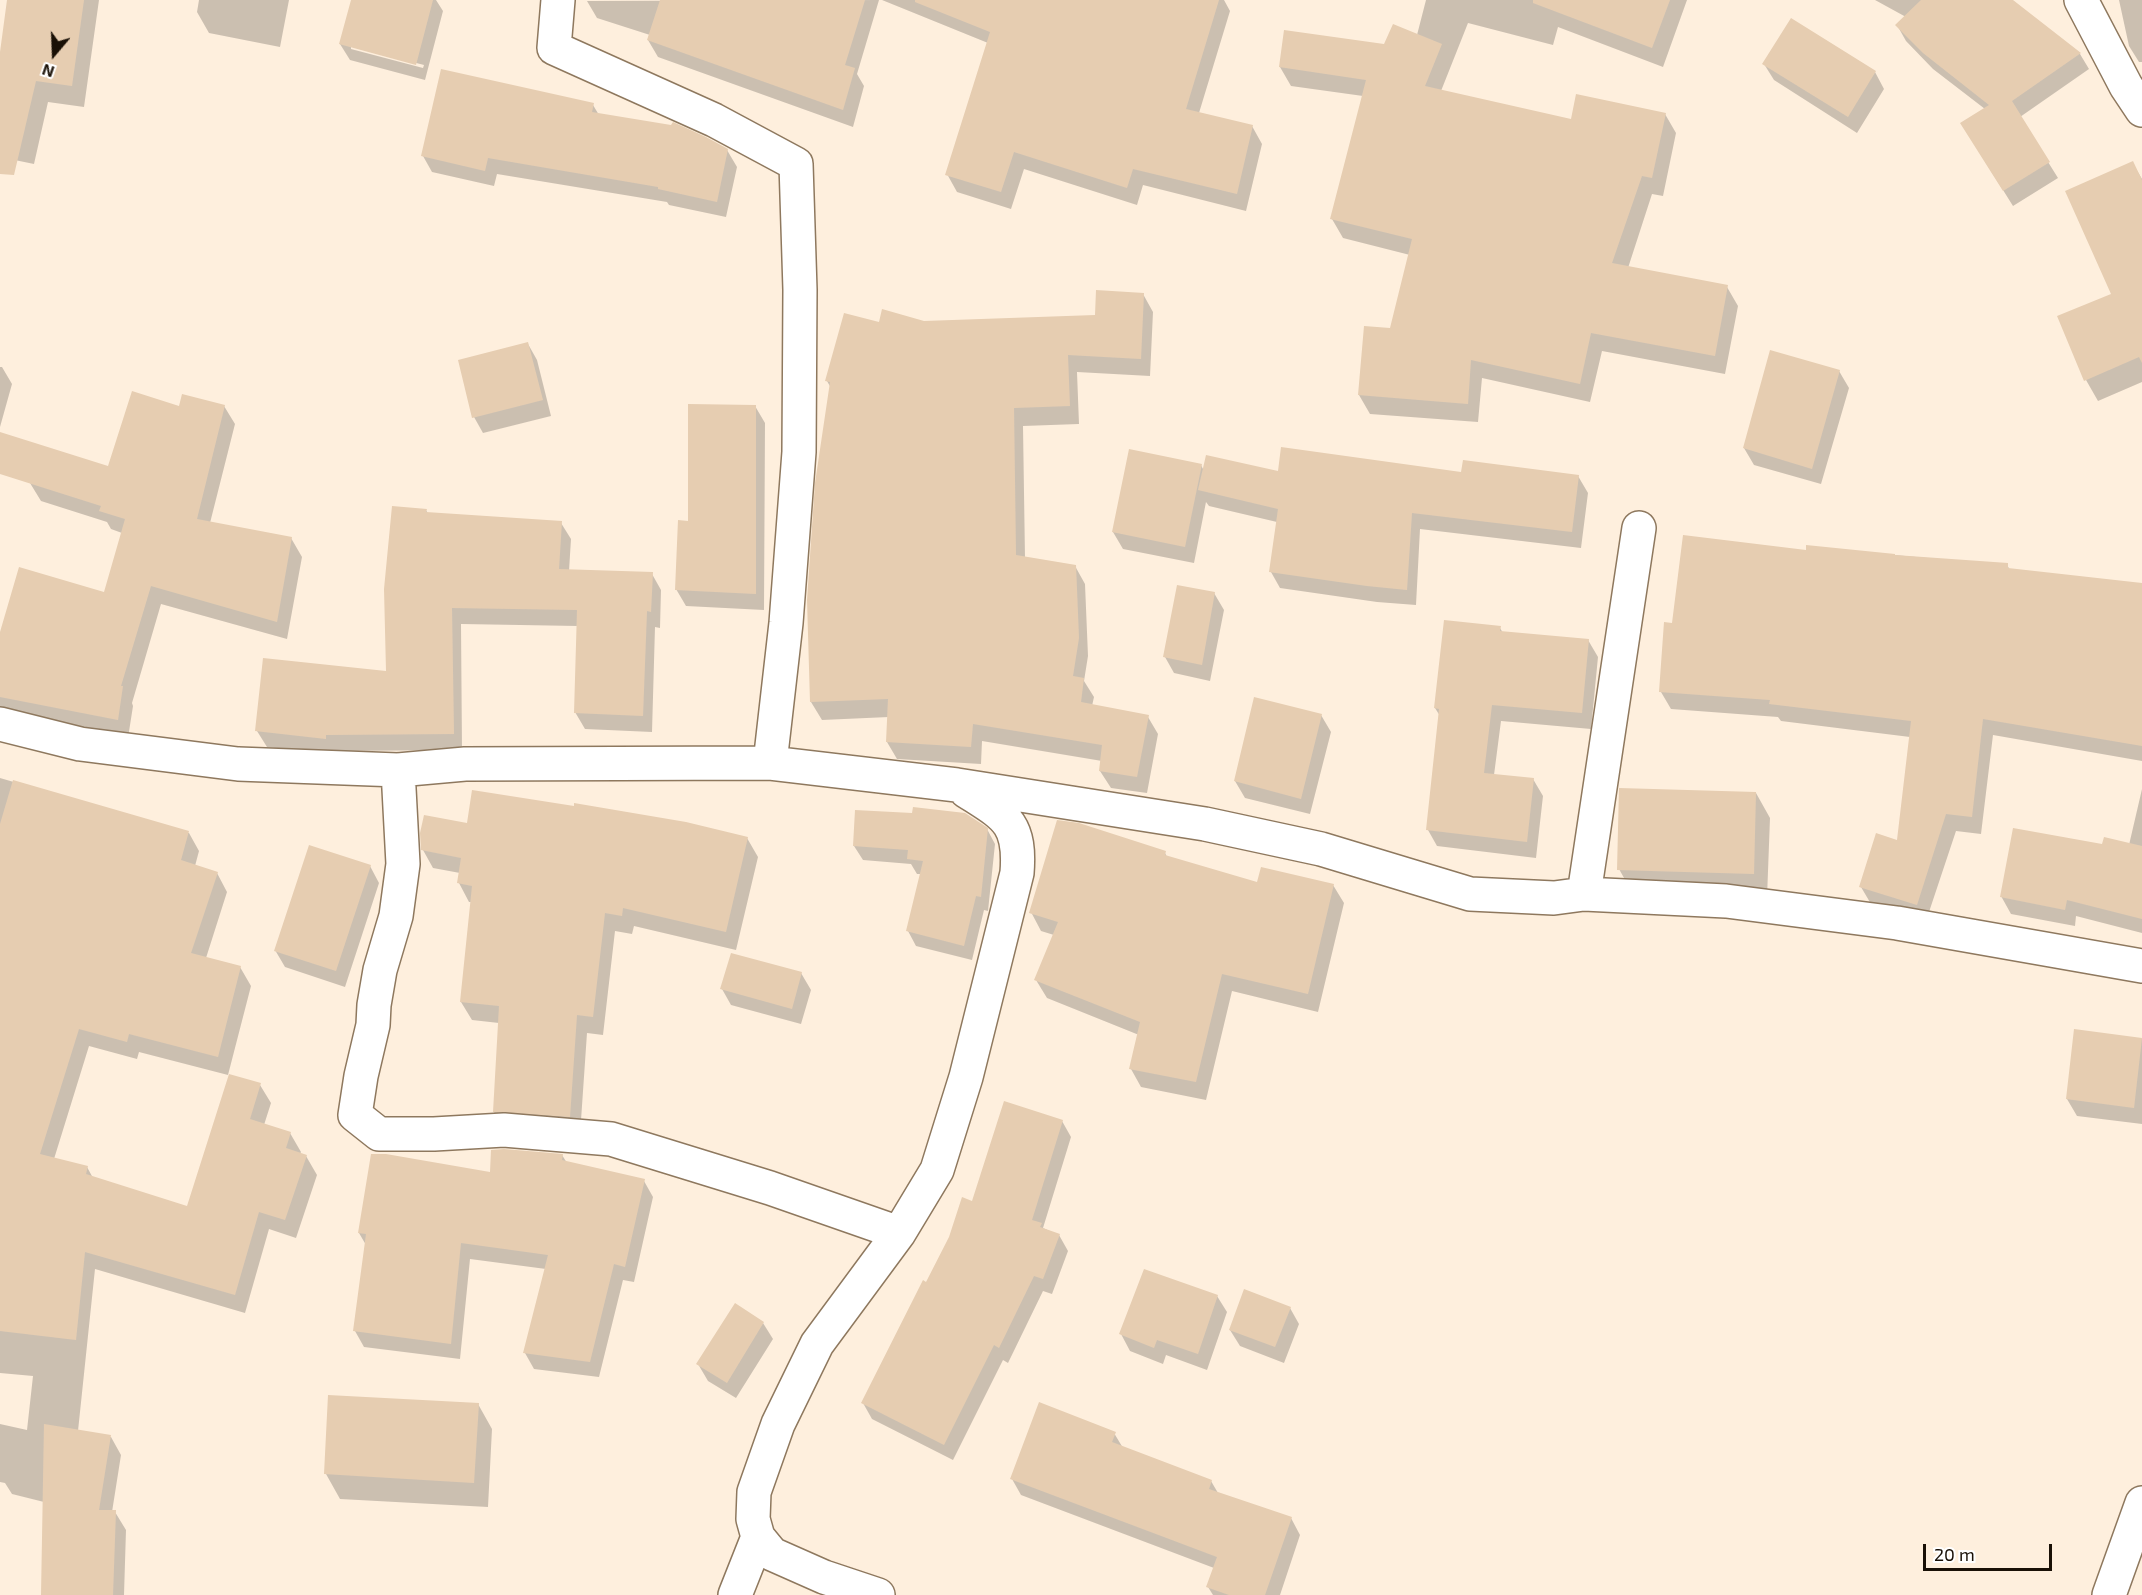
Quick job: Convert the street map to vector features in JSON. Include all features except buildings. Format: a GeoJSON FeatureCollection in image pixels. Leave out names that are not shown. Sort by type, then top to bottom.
{"type":"FeatureCollection","features":[{"type":"Feature","properties":{"kind":"street"},"geometry":{"type":"LineString","coordinates":[[558,0],[554,48],[714,120],[796,164],[800,290],[799,452],[786,623],[770,763]]}},
{"type":"Feature","properties":{"kind":"street"},"geometry":{"type":"LineString","coordinates":[[2081,0],[2126,86],[2142,110]]}},
{"type":"Feature","properties":{"kind":"street"},"geometry":{"type":"LineString","coordinates":[[1584,894],[1639,528]]}},
{"type":"Feature","properties":{"kind":"street"},"geometry":{"type":"LineString","coordinates":[[0,724],[80,744],[238,764],[398,770],[465,764],[770,763],[957,785],[1204,824],[1321,849],[1470,894],[1554,898],[1584,894],[1726,901],[1863,919],[2142,966]]}},
{"type":"Feature","properties":{"kind":"street"},"geometry":{"type":"LineString","coordinates":[[398,770],[404,864],[396,916],[380,970],[373,1025],[361,1076],[356,1115],[379,1134],[504,1130],[611,1139],[770,1188],[899,1233]]}},
{"type":"Feature","properties":{"kind":"street"},"geometry":{"type":"LineString","coordinates":[[878,1595],[824,1577],[772,1554],[758,1537],[753,1519],[754,1492],[778,1424],[816,1344],[899,1233],[937,1170],[966,1077],[1017,873],[1018,856],[1014,831],[998,812],[957,785]]}},
{"type":"Feature","properties":{"kind":"street"},"geometry":{"type":"LineString","coordinates":[[2109,1595],[2142,1503]]}},
{"type":"Feature","properties":{"kind":"street"},"geometry":{"type":"LineString","coordinates":[[735,1595],[758,1537]]}}]}
